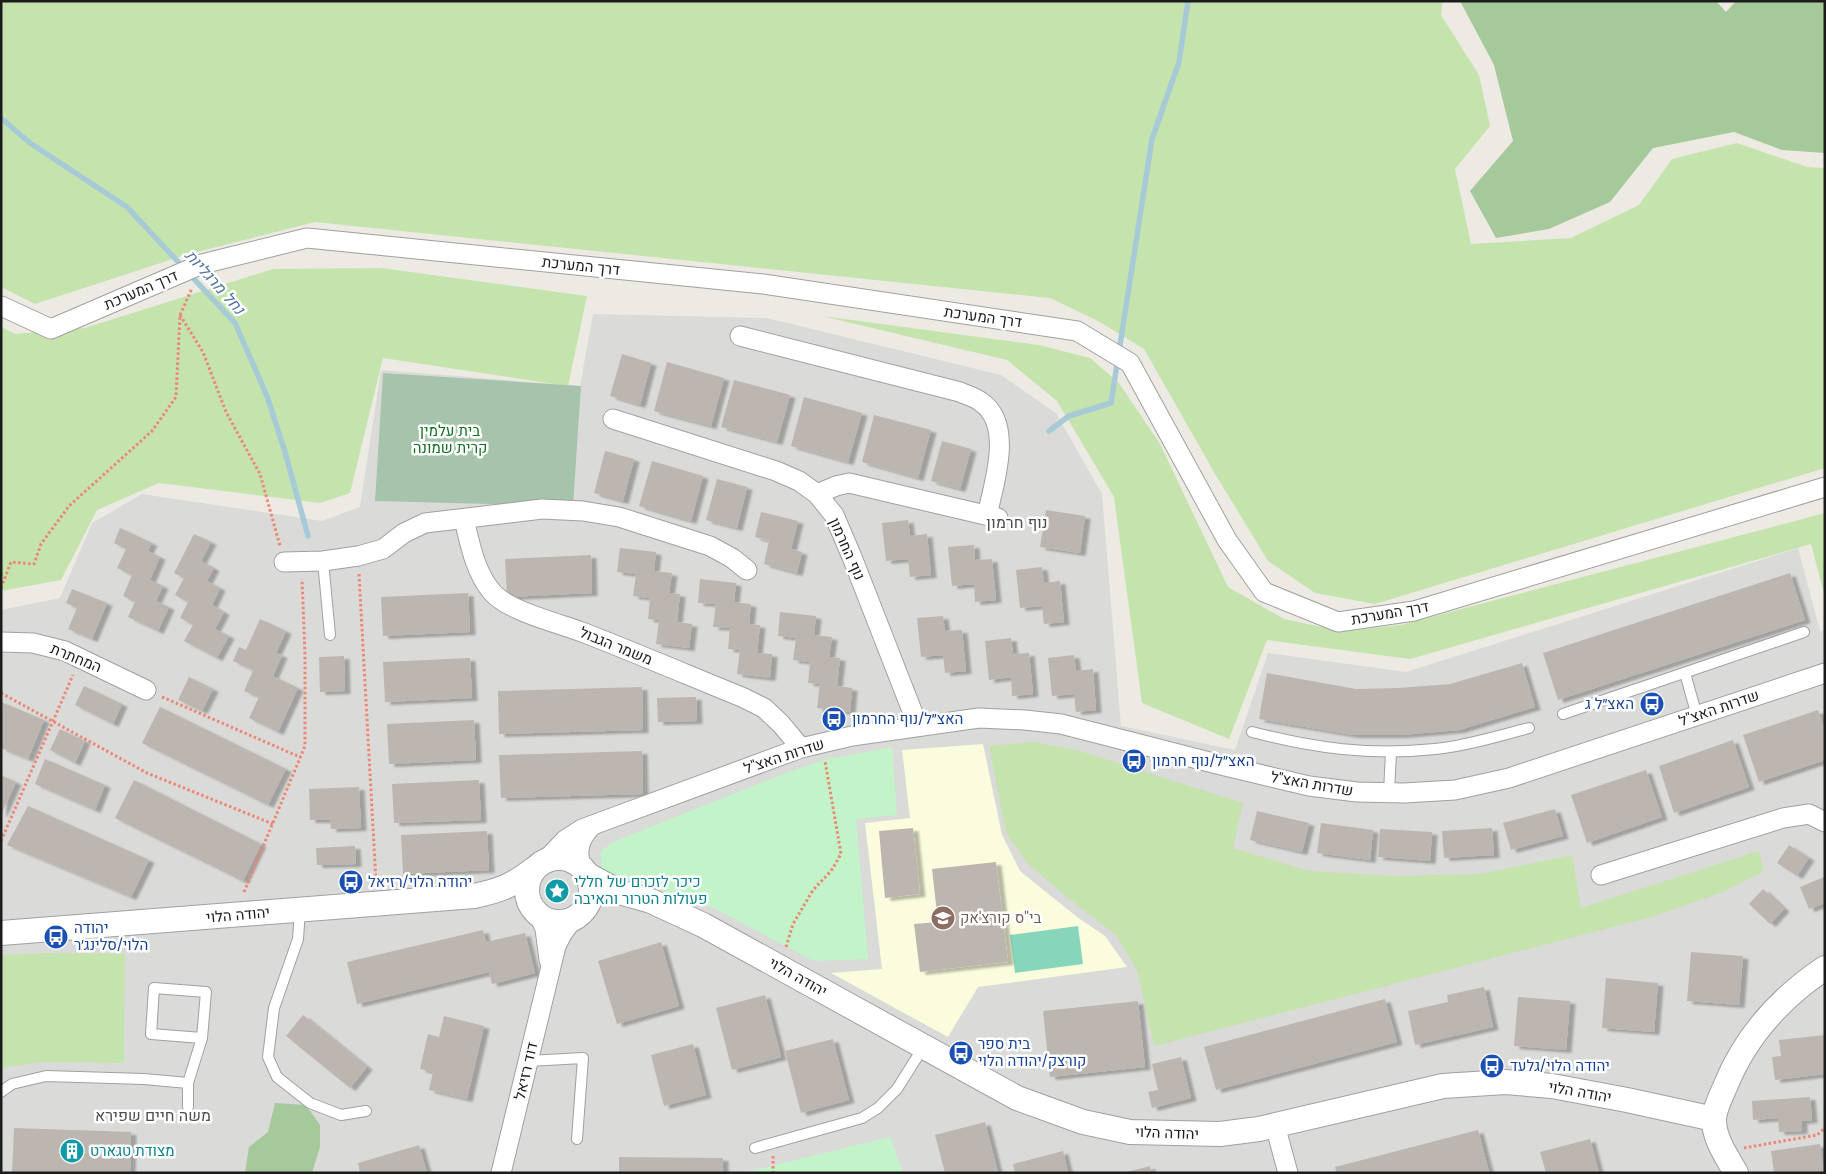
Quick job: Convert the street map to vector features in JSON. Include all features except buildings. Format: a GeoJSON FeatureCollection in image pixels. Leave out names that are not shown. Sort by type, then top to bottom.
{"type":"FeatureCollection","features":[{"type":"Feature","properties":{"kind":"street","name":"דרך המערכת"},"geometry":{"type":"LineString","coordinates":[[1,306],[51,329],[202,264],[307,238],[763,284],[1077,331],[1130,363],[1227,540],[1264,592],[1338,622],[1414,611],[1825,487]]}},
{"type":"Feature","properties":{"kind":"street"},"geometry":{"type":"LineString","coordinates":[[740,336],[960,392],[982,402],[993,415],[1000,439],[992,517],[849,484],[836,486],[817,494]]}},
{"type":"Feature","properties":{"kind":"street","name":"נוף החרמון"},"geometry":{"type":"LineString","coordinates":[[614,419],[776,470],[799,481],[817,494],[834,515],[918,726]]}},
{"type":"Feature","properties":{"kind":"street"},"geometry":{"type":"LineString","coordinates":[[292,561],[323,561],[358,556],[383,549],[404,533],[425,523],[542,509],[582,510],[619,517],[710,546],[732,558],[747,570]]}},
{"type":"Feature","properties":{"kind":"street","name":"משמר הגבול"},"geometry":{"type":"LineString","coordinates":[[464,518],[474,558],[480,572],[493,593],[507,605],[582,632],[744,698],[764,708],[781,724],[801,748]]}},
{"type":"Feature","properties":{"kind":"street","name":"המחתרת"},"geometry":{"type":"LineString","coordinates":[[1,642],[33,643],[65,651],[146,690]]}},
{"type":"Feature","properties":{"kind":"street","name":"שדרות האצ\"ל"},"geometry":{"type":"LineString","coordinates":[[540,864],[574,833],[594,824],[801,748],[852,736],[918,726],[979,718],[1061,724],[1309,786],[1357,792],[1389,793],[1455,790],[1509,778],[1825,673]]}},
{"type":"Feature","properties":{"kind":"street"},"geometry":{"type":"LineString","coordinates":[[1601,875],[1783,818],[1809,814],[1825,822]]}},
{"type":"Feature","properties":{"kind":"street"},"geometry":{"type":"LineString","coordinates":[[584,870],[572,860],[562,857],[540,864],[528,878],[526,888],[527,899],[536,913],[558,922],[576,917],[586,906],[590,896],[591,885],[578,856],[578,849],[587,831],[594,824]]}},
{"type":"Feature","properties":{"kind":"street","name":"יהודה הלוי"},"geometry":{"type":"LineString","coordinates":[[1,933],[474,896],[501,890],[516,883],[540,864]]}},
{"type":"Feature","properties":{"kind":"street","name":"יהודה הלוי"},"geometry":{"type":"LineString","coordinates":[[584,870],[619,892],[651,901],[704,925],[1017,1098],[1083,1122],[1130,1132],[1220,1134],[1275,1125],[1442,1086],[1505,1082],[1561,1088],[1714,1119]]}},
{"type":"Feature","properties":{"kind":"street","name":"יהודה הלוי"},"geometry":{"type":"LineString","coordinates":[[474,896],[501,899],[536,913]]}},
{"type":"Feature","properties":{"kind":"street","name":"יהודה הלוי"},"geometry":{"type":"LineString","coordinates":[[576,917],[602,905],[623,902],[664,907]]}},
{"type":"Feature","properties":{"kind":"street","name":"דוד רזיאל"},"geometry":{"type":"LineString","coordinates":[[536,913],[545,929],[550,968]]}},
{"type":"Feature","properties":{"kind":"street","name":"דוד רזיאל"},"geometry":{"type":"LineString","coordinates":[[501,1173],[550,968],[562,934],[576,917]]}},
{"type":"Feature","properties":{"kind":"street"},"geometry":{"type":"LineString","coordinates":[[1736,1173],[1720,1143],[1714,1119],[1721,1094],[1732,1069],[1752,1035],[1802,983],[1825,968]]}},
{"type":"Feature","properties":{"kind":"street"},"geometry":{"type":"LineString","coordinates":[[1275,1125],[1288,1173]]}},
{"type":"Feature","properties":{"kind":"lane"},"geometry":{"type":"LineString","coordinates":[[323,561],[330,635]]}},
{"type":"Feature","properties":{"kind":"lane"},"geometry":{"type":"LineString","coordinates":[[1563,714],[1804,632]]}},
{"type":"Feature","properties":{"kind":"lane"},"geometry":{"type":"LineString","coordinates":[[1685,673],[1698,716]]}},
{"type":"Feature","properties":{"kind":"lane"},"geometry":{"type":"LineString","coordinates":[[1252,732],[1300,744],[1350,751],[1391,752],[1436,749],[1529,728]]}},
{"type":"Feature","properties":{"kind":"lane"},"geometry":{"type":"LineString","coordinates":[[1389,793],[1391,752]]}},
{"type":"Feature","properties":{"kind":"lane"},"geometry":{"type":"LineString","coordinates":[[300,910],[298,939],[274,1008],[268,1057],[277,1077],[310,1103],[341,1116],[366,1111]]}},
{"type":"Feature","properties":{"kind":"lane"},"geometry":{"type":"LineString","coordinates":[[188,1106],[188,1083],[202,1038],[206,992],[154,988],[151,1034],[202,1038]]}},
{"type":"Feature","properties":{"kind":"lane"},"geometry":{"type":"LineString","coordinates":[[754,1148],[862,1118],[878,1108],[897,1089],[924,1046]]}},
{"type":"Feature","properties":{"kind":"lane"},"geometry":{"type":"LineString","coordinates":[[528,1061],[583,1058],[578,1139]]}},
{"type":"Feature","properties":{"kind":"lane"},"geometry":{"type":"LineString","coordinates":[[1,1092],[12,1084],[46,1076],[144,1079],[188,1083]]}},
{"type":"Feature","properties":{"kind":"path"},"geometry":{"type":"LineString","coordinates":[[1,588],[11,562],[34,564],[41,544],[69,506],[152,431],[176,397],[180,315],[202,264]]}},
{"type":"Feature","properties":{"kind":"path"},"geometry":{"type":"LineString","coordinates":[[180,315],[203,352],[226,412],[260,474],[292,561],[305,654],[305,746],[244,892]]}},
{"type":"Feature","properties":{"kind":"path"},"geometry":{"type":"LineString","coordinates":[[358,556],[376,882]]}},
{"type":"Feature","properties":{"kind":"path"},"geometry":{"type":"LineString","coordinates":[[1,841],[73,675]]}},
{"type":"Feature","properties":{"kind":"path"},"geometry":{"type":"LineString","coordinates":[[146,690],[300,757]]}},
{"type":"Feature","properties":{"kind":"path"},"geometry":{"type":"LineString","coordinates":[[1,693],[147,773],[273,824]]}},
{"type":"Feature","properties":{"kind":"path"},"geometry":{"type":"LineString","coordinates":[[780,967],[793,924],[812,890],[831,871],[840,854],[822,743]]}},
{"type":"Feature","properties":{"kind":"path"},"geometry":{"type":"LineString","coordinates":[[1724,1151],[1817,1135],[1825,1128]]}},
{"type":"Feature","properties":{"kind":"shaded area"},"geometry":{"type":"Polygon","coordinates":[[[593,314],[767,318],[1001,375],[1056,413],[1102,494],[1121,726],[1235,750],[1268,653],[1406,672],[1798,548],[1820,631],[1825,630],[1825,1173],[1,1173],[1,610],[60,598],[92,523],[142,494],[322,521],[360,507],[381,370],[580,386],[593,314]]]}},
{"type":"Feature","properties":{"kind":"shaded area"},"geometry":{"type":"Polygon","coordinates":[[[983,744],[1002,835],[1020,871],[1077,917],[1105,936],[1127,967],[978,987],[948,1037],[831,973],[882,969],[865,823],[910,818],[902,750],[983,744]]]}},
{"type":"Feature","properties":{"kind":"green space"},"geometry":{"type":"Polygon","coordinates":[[[1,1],[1443,1],[1441,15],[1479,75],[1490,126],[1455,169],[1471,244],[1571,238],[1639,205],[1672,159],[1737,143],[1807,167],[1825,168],[1825,468],[1375,604],[1315,593],[1268,561],[1214,472],[1144,349],[1098,321],[1050,298],[315,222],[185,255],[35,304],[1,287],[1,1]]]}},
{"type":"Feature","properties":{"kind":"green space"},"geometry":{"type":"Polygon","coordinates":[[[1460,1],[1716,1],[1726,12],[1736,1],[1825,1],[1825,153],[1782,150],[1734,132],[1653,148],[1610,202],[1549,229],[1496,238],[1470,191],[1513,141],[1494,65],[1460,1]]]}},
{"type":"Feature","properties":{"kind":"green space"},"geometry":{"type":"Polygon","coordinates":[[[381,268],[587,296],[568,386],[383,358],[350,493],[320,503],[159,483],[97,510],[61,580],[1,591],[1,327],[15,334],[85,328],[273,269],[381,268]]]}},
{"type":"Feature","properties":{"kind":"green space"},"geometry":{"type":"Polygon","coordinates":[[[822,316],[1039,345],[1090,358],[1119,383],[1160,444],[1228,587],[1284,619],[1340,631],[1401,625],[1825,513],[1825,597],[1811,544],[1410,659],[1267,640],[1229,739],[1142,703],[1114,497],[1057,401],[1007,360],[822,316]]]}},
{"type":"Feature","properties":{"kind":"green space","name":"בית עלמין קרית שמונה"},"geometry":{"type":"Polygon","coordinates":[[[383,373],[581,386],[573,506],[375,501],[383,373]]]}},
{"type":"Feature","properties":{"kind":"green space"},"geometry":{"type":"Polygon","coordinates":[[[1033,742],[1080,751],[1243,803],[1233,848],[1309,871],[1394,876],[1480,874],[1572,855],[1581,908],[1759,851],[1764,871],[1723,892],[1655,916],[1154,1046],[1137,970],[1116,935],[1028,864],[1006,833],[989,746],[1033,742]]]}},
{"type":"Feature","properties":{"kind":"green space"},"geometry":{"type":"Polygon","coordinates":[[[892,747],[897,815],[856,819],[868,959],[814,961],[716,909],[601,869],[601,851],[613,842],[786,773],[824,760],[892,747]]]}},
{"type":"Feature","properties":{"kind":"green space"},"geometry":{"type":"Polygon","coordinates":[[[1078,926],[1083,964],[1015,973],[1010,935],[1078,926]]]}},
{"type":"Feature","properties":{"kind":"green space"},"geometry":{"type":"Polygon","coordinates":[[[46,953],[125,954],[124,1063],[42,1062],[6,1067],[1,1070],[1,955],[46,953]]]}},
{"type":"Feature","properties":{"kind":"green space"},"geometry":{"type":"Polygon","coordinates":[[[275,1103],[306,1105],[320,1125],[320,1147],[312,1173],[245,1173],[249,1147],[268,1132],[275,1103]]]}},
{"type":"Feature","properties":{"kind":"green space"},"geometry":{"type":"Polygon","coordinates":[[[890,1137],[903,1173],[743,1173],[890,1137]]]}},
{"type":"Feature","properties":{"kind":"waterway"},"geometry":{"type":"LineString","coordinates":[[1049,431],[1069,416],[1111,403],[1152,139],[1179,62],[1188,1]]}},
{"type":"Feature","properties":{"kind":"waterway","name":"נחל מרגליות"},"geometry":{"type":"LineString","coordinates":[[1,118],[30,143],[127,207],[235,323],[267,396],[285,452],[308,536]]}},
{"type":"Feature","properties":{"kind":"place","name":"האצ״ל ג"},"geometry":{"type":"Point","coordinates":[1652,704]}},
{"type":"Feature","properties":{"kind":"place","name":"האצ״ל/נוף החרמון"},"geometry":{"type":"Point","coordinates":[834,719]}},
{"type":"Feature","properties":{"kind":"place","name":"האצ״ל/נוף חרמון"},"geometry":{"type":"Point","coordinates":[1134,761]}},
{"type":"Feature","properties":{"kind":"place","name":"יהודה הלוי/רזיאל"},"geometry":{"type":"Point","coordinates":[351,882]}},
{"type":"Feature","properties":{"kind":"place","name":"כיכר לזכרם של חללי פעולות הטרור והאיבה"},"geometry":{"type":"Point","coordinates":[557,891]}},
{"type":"Feature","properties":{"kind":"place","name":"בי''ס קורצ'אק"},"geometry":{"type":"Point","coordinates":[943,918]}},
{"type":"Feature","properties":{"kind":"place","name":"יהודה הלוי/סלינג׳ר"},"geometry":{"type":"Point","coordinates":[56,937]}},
{"type":"Feature","properties":{"kind":"place","name":"בית ספר קורצק/יהודה הלוי"},"geometry":{"type":"Point","coordinates":[961,1053]}},
{"type":"Feature","properties":{"kind":"place","name":"יהודה הלוי/גלעד"},"geometry":{"type":"Point","coordinates":[1492,1066]}},
{"type":"Feature","properties":{"kind":"place","name":"מצודת טגארט"},"geometry":{"type":"Point","coordinates":[72,1151]}},
{"type":"Feature","properties":{"kind":"district","name":"נוף חרמון"},"geometry":{"type":"Point","coordinates":[1017,522]}},
{"type":"Feature","properties":{"kind":"district","name":"משה חיים שפירא"},"geometry":{"type":"Point","coordinates":[153,1115]}}]}
